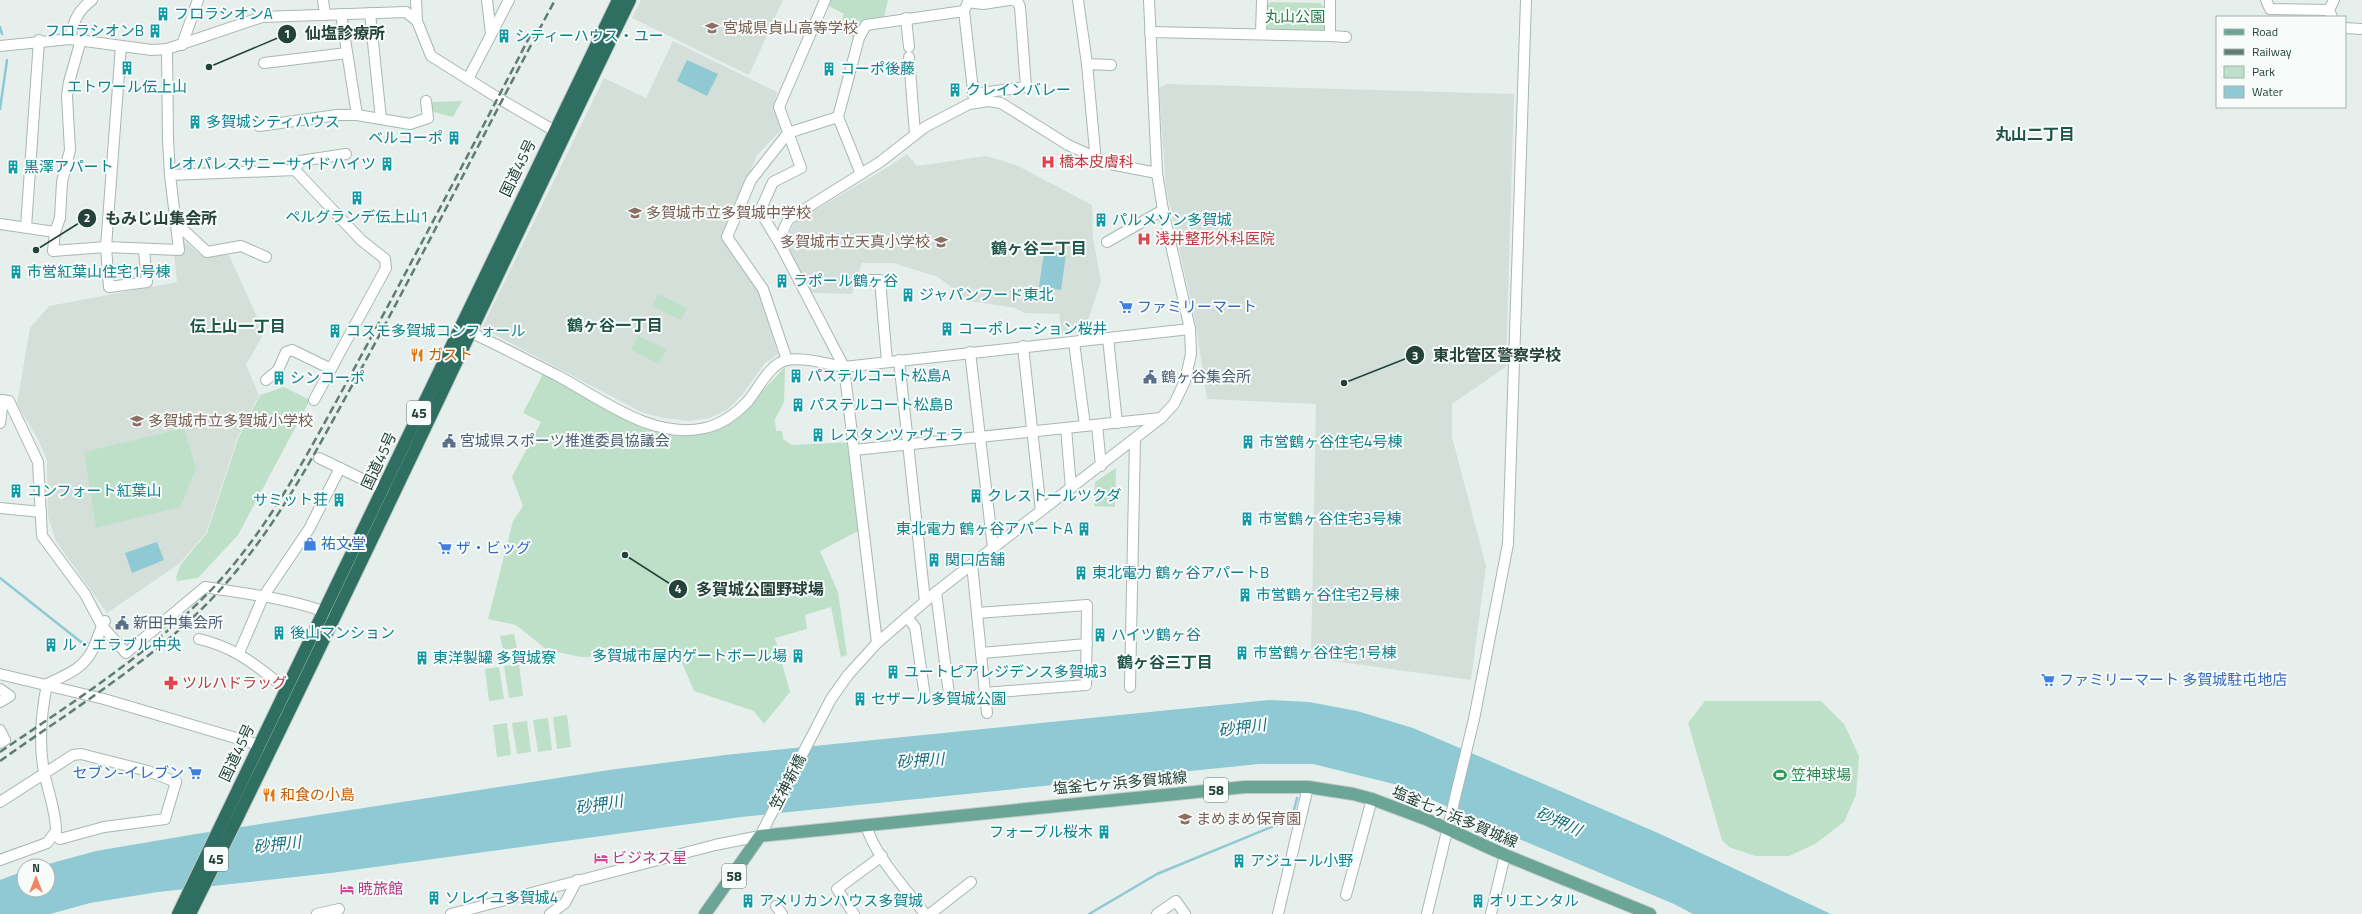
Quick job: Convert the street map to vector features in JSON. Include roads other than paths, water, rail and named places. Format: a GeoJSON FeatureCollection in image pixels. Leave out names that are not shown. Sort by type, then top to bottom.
{"type":"FeatureCollection","features":[{"type":"Feature","properties":{"kind":"highway","name":"国道45号"},"geometry":{"type":"LineString","coordinates":[[190,914],[335,616],[388,492],[464,329],[559,133],[618,0]]}},
{"type":"Feature","properties":{"kind":"highway","name":"国道45号"},"geometry":{"type":"LineString","coordinates":[[559,133],[630,0]]}},
{"type":"Feature","properties":{"kind":"highway","name":"国道45号"},"geometry":{"type":"LineString","coordinates":[[178,914],[285,688],[324,611],[388,492]]}},
{"type":"Feature","properties":{"kind":"main road","name":"塩釜七ヶ浜多賀城線"},"geometry":{"type":"LineString","coordinates":[[760,836],[1245,787],[1308,787],[1353,794],[1448,823],[1505,855],[1650,914]]}},
{"type":"Feature","properties":{"kind":"main road","name":"58"},"geometry":{"type":"LineString","coordinates":[[706,914],[760,836]]}},
{"type":"Feature","properties":{"kind":"street"},"geometry":{"type":"LineString","coordinates":[[70,39],[73,22],[84,6],[92,0]]}},
{"type":"Feature","properties":{"kind":"street"},"geometry":{"type":"LineString","coordinates":[[182,45],[198,0]]}},
{"type":"Feature","properties":{"kind":"street"},"geometry":{"type":"LineString","coordinates":[[323,0],[325,15]]}},
{"type":"Feature","properties":{"kind":"street"},"geometry":{"type":"LineString","coordinates":[[416,0],[417,21],[431,56],[559,133]]}},
{"type":"Feature","properties":{"kind":"street"},"geometry":{"type":"LineString","coordinates":[[487,0],[492,34]]}},
{"type":"Feature","properties":{"kind":"street"},"geometry":{"type":"LineString","coordinates":[[468,79],[509,0]]}},
{"type":"Feature","properties":{"kind":"street"},"geometry":{"type":"LineString","coordinates":[[825,0],[779,107],[801,168],[774,182],[760,212],[781,246],[844,367],[877,643]]}},
{"type":"Feature","properties":{"kind":"street"},"geometry":{"type":"LineString","coordinates":[[861,174],[838,117],[859,38],[866,25],[906,18],[967,4],[983,4],[1009,0]]}},
{"type":"Feature","properties":{"kind":"street"},"geometry":{"type":"LineString","coordinates":[[781,246],[782,234],[789,219],[906,145],[915,134],[974,98],[1026,86],[1020,7],[1018,2],[1013,0]]}},
{"type":"Feature","properties":{"kind":"street"},"geometry":{"type":"LineString","coordinates":[[1078,0],[1087,64],[1095,151],[1094,157]]}},
{"type":"Feature","properties":{"kind":"street","name":"笠神新橋"},"geometry":{"type":"LineString","coordinates":[[760,836],[807,744],[840,684],[877,643],[936,592],[1101,466],[1161,418],[1174,404],[1185,381],[1191,354],[1190,330],[1163,210],[1157,173],[1150,32],[1150,0]]}},
{"type":"Feature","properties":{"kind":"street"},"geometry":{"type":"LineString","coordinates":[[1261,34],[1262,0]]}},
{"type":"Feature","properties":{"kind":"street"},"geometry":{"type":"LineString","coordinates":[[1330,0],[1330,36]]}},
{"type":"Feature","properties":{"kind":"street"},"geometry":{"type":"LineString","coordinates":[[1427,914],[1468,742],[1508,544],[1526,0]]}},
{"type":"Feature","properties":{"kind":"street"},"geometry":{"type":"LineString","coordinates":[[2266,0],[2270,9],[2330,14],[2334,0]]}},
{"type":"Feature","properties":{"kind":"street"},"geometry":{"type":"LineString","coordinates":[[967,4],[974,98]]}},
{"type":"Feature","properties":{"kind":"street"},"geometry":{"type":"LineString","coordinates":[[0,46],[39,40],[70,39],[121,46],[167,49],[262,17],[406,12],[417,21]]}},
{"type":"Feature","properties":{"kind":"street"},"geometry":{"type":"LineString","coordinates":[[370,13],[381,119]]}},
{"type":"Feature","properties":{"kind":"street"},"geometry":{"type":"LineString","coordinates":[[342,14],[357,115]]}},
{"type":"Feature","properties":{"kind":"street"},"geometry":{"type":"LineString","coordinates":[[906,18],[915,134]]}},
{"type":"Feature","properties":{"kind":"street"},"geometry":{"type":"LineString","coordinates":[[2346,28],[2362,29]]}},
{"type":"Feature","properties":{"kind":"street"},"geometry":{"type":"LineString","coordinates":[[1150,32],[1346,37]]}},
{"type":"Feature","properties":{"kind":"street"},"geometry":{"type":"LineString","coordinates":[[26,227],[39,40]]}},
{"type":"Feature","properties":{"kind":"street"},"geometry":{"type":"LineString","coordinates":[[81,40],[69,82],[67,96],[70,150],[62,182],[60,218],[55,232],[53,251],[106,247],[144,250],[179,250],[170,175],[167,49]]}},
{"type":"Feature","properties":{"kind":"street"},"geometry":{"type":"LineString","coordinates":[[121,46],[106,247],[109,287],[147,282],[144,250]]}},
{"type":"Feature","properties":{"kind":"street"},"geometry":{"type":"LineString","coordinates":[[264,63],[347,53]]}},
{"type":"Feature","properties":{"kind":"street"},"geometry":{"type":"LineString","coordinates":[[1087,64],[1111,65]]}},
{"type":"Feature","properties":{"kind":"street"},"geometry":{"type":"LineString","coordinates":[[974,98],[1001,103],[1068,145],[1110,164],[1157,173]]}},
{"type":"Feature","properties":{"kind":"street"},"geometry":{"type":"LineString","coordinates":[[259,126],[337,115],[357,115],[410,124],[428,118],[426,101]]}},
{"type":"Feature","properties":{"kind":"street"},"geometry":{"type":"LineString","coordinates":[[788,360],[763,289],[727,237],[751,180],[788,133],[838,117]]}},
{"type":"Feature","properties":{"kind":"street"},"geometry":{"type":"LineString","coordinates":[[295,170],[300,161],[346,154]]}},
{"type":"Feature","properties":{"kind":"street"},"geometry":{"type":"LineString","coordinates":[[170,175],[295,170],[361,240],[385,259],[386,268],[314,400]]}},
{"type":"Feature","properties":{"kind":"street"},"geometry":{"type":"LineString","coordinates":[[1107,242],[1163,210]]}},
{"type":"Feature","properties":{"kind":"street"},"geometry":{"type":"LineString","coordinates":[[176,223],[207,252],[241,246],[266,257]]}},
{"type":"Feature","properties":{"kind":"street"},"geometry":{"type":"LineString","coordinates":[[0,224],[55,232]]}},
{"type":"Feature","properties":{"kind":"street"},"geometry":{"type":"LineString","coordinates":[[866,280],[880,280],[887,362]]}},
{"type":"Feature","properties":{"kind":"street"},"geometry":{"type":"LineString","coordinates":[[464,329],[560,377],[631,417],[651,424],[673,428],[705,428],[730,417],[748,400],[771,370],[788,360],[844,367],[1023,346],[1190,330]]}},
{"type":"Feature","properties":{"kind":"street"},"geometry":{"type":"LineString","coordinates":[[1108,338],[1117,423]]}},
{"type":"Feature","properties":{"kind":"street"},"geometry":{"type":"LineString","coordinates":[[1074,342],[1085,426]]}},
{"type":"Feature","properties":{"kind":"street"},"geometry":{"type":"LineString","coordinates":[[1023,346],[1041,512]]}},
{"type":"Feature","properties":{"kind":"street"},"geometry":{"type":"LineString","coordinates":[[266,380],[278,370],[286,352],[292,350],[331,370]]}},
{"type":"Feature","properties":{"kind":"street"},"geometry":{"type":"LineString","coordinates":[[970,352],[993,548]]}},
{"type":"Feature","properties":{"kind":"street"},"geometry":{"type":"LineString","coordinates":[[899,360],[925,601]]}},
{"type":"Feature","properties":{"kind":"street"},"geometry":{"type":"LineString","coordinates":[[0,423],[1,400],[9,401],[38,462],[42,536],[85,594],[126,654],[205,587],[263,597],[324,611],[335,616]]}},
{"type":"Feature","properties":{"kind":"street"},"geometry":{"type":"LineString","coordinates":[[854,450],[1161,418]]}},
{"type":"Feature","properties":{"kind":"street"},"geometry":{"type":"LineString","coordinates":[[1097,425],[1101,466]]}},
{"type":"Feature","properties":{"kind":"street"},"geometry":{"type":"LineString","coordinates":[[1066,428],[1071,488]]}},
{"type":"Feature","properties":{"kind":"street"},"geometry":{"type":"LineString","coordinates":[[1130,687],[1134,439]]}},
{"type":"Feature","properties":{"kind":"street"},"geometry":{"type":"LineString","coordinates":[[319,458],[388,492]]}},
{"type":"Feature","properties":{"kind":"street"},"geometry":{"type":"LineString","coordinates":[[239,653],[263,597],[309,529],[340,468]]}},
{"type":"Feature","properties":{"kind":"street"},"geometry":{"type":"LineString","coordinates":[[0,508],[41,512]]}},
{"type":"Feature","properties":{"kind":"street"},"geometry":{"type":"LineString","coordinates":[[972,564],[987,713]]}},
{"type":"Feature","properties":{"kind":"street"},"geometry":{"type":"LineString","coordinates":[[936,592],[949,694]]}},
{"type":"Feature","properties":{"kind":"street"},"geometry":{"type":"LineString","coordinates":[[977,613],[1087,605],[1086,685],[985,693]]}},
{"type":"Feature","properties":{"kind":"street"},"geometry":{"type":"LineString","coordinates":[[907,617],[915,627],[925,697]]}},
{"type":"Feature","properties":{"kind":"street"},"geometry":{"type":"LineString","coordinates":[[47,684],[77,669],[93,650],[104,622]]}},
{"type":"Feature","properties":{"kind":"street"},"geometry":{"type":"LineString","coordinates":[[199,639],[217,643],[239,653],[285,688]]}},
{"type":"Feature","properties":{"kind":"street"},"geometry":{"type":"LineString","coordinates":[[981,653],[1087,644]]}},
{"type":"Feature","properties":{"kind":"street"},"geometry":{"type":"LineString","coordinates":[[0,674],[47,684],[258,744],[270,749]]}},
{"type":"Feature","properties":{"kind":"street"},"geometry":{"type":"LineString","coordinates":[[47,684],[41,717],[44,775],[55,817],[55,835]]}},
{"type":"Feature","properties":{"kind":"street"},"geometry":{"type":"LineString","coordinates":[[0,689],[10,696],[0,702]]}},
{"type":"Feature","properties":{"kind":"street"},"geometry":{"type":"LineString","coordinates":[[0,730],[5,740],[0,743]]}},
{"type":"Feature","properties":{"kind":"street"},"geometry":{"type":"LineString","coordinates":[[0,802],[73,755],[81,754],[148,772],[176,782],[165,819],[104,827],[60,839],[55,835]]}},
{"type":"Feature","properties":{"kind":"street"},"geometry":{"type":"LineString","coordinates":[[1278,914],[1308,787]]}},
{"type":"Feature","properties":{"kind":"street"},"geometry":{"type":"LineString","coordinates":[[1346,895],[1372,800]]}},
{"type":"Feature","properties":{"kind":"street"},"geometry":{"type":"LineString","coordinates":[[866,825],[870,837],[882,856],[925,914]]}},
{"type":"Feature","properties":{"kind":"street"},"geometry":{"type":"LineString","coordinates":[[0,860],[39,846],[55,835]]}},
{"type":"Feature","properties":{"kind":"street"},"geometry":{"type":"LineString","coordinates":[[451,914],[715,845],[760,836]]}},
{"type":"Feature","properties":{"kind":"street"},"geometry":{"type":"LineString","coordinates":[[1491,914],[1505,855]]}},
{"type":"Feature","properties":{"kind":"street"},"geometry":{"type":"LineString","coordinates":[[854,914],[837,889],[882,856]]}},
{"type":"Feature","properties":{"kind":"street"},"geometry":{"type":"LineString","coordinates":[[550,914],[565,902],[577,880]]}},
{"type":"Feature","properties":{"kind":"street"},"geometry":{"type":"LineString","coordinates":[[930,914],[971,882]]}},
{"type":"Feature","properties":{"kind":"street"},"geometry":{"type":"LineString","coordinates":[[1157,914],[1176,901],[1185,914]]}},
{"type":"Feature","properties":{"kind":"street"},"geometry":{"type":"LineString","coordinates":[[317,914],[339,909]]}},
{"type":"Feature","properties":{"kind":"water"},"geometry":{"type":"Polygon","coordinates":[[[687,60],[718,74],[707,96],[677,81],[687,60]]]}},
{"type":"Feature","properties":{"kind":"water"},"geometry":{"type":"Polygon","coordinates":[[[1044,252],[1066,254],[1061,290],[1039,287],[1044,252]]]}},
{"type":"Feature","properties":{"kind":"water"},"geometry":{"type":"Polygon","coordinates":[[[157,542],[164,560],[132,573],[125,553],[157,542]]]}},
{"type":"Feature","properties":{"kind":"water","name":"砂押川"},"geometry":{"type":"Polygon","coordinates":[[[1269,700],[1309,702],[1357,711],[1413,728],[1658,833],[1831,914],[1693,914],[1674,904],[1512,836],[1402,786],[1313,764],[1259,764],[741,817],[331,873],[158,892],[90,903],[50,914],[0,914],[0,880],[16,874],[16,898],[56,898],[56,862],[96,851],[609,770],[725,755],[1269,700]]]}},
{"type":"Feature","properties":{"kind":"waterway"},"geometry":{"type":"LineString","coordinates":[[0,27],[2,34]]}},
{"type":"Feature","properties":{"kind":"waterway"},"geometry":{"type":"LineString","coordinates":[[0,109],[7,60]]}},
{"type":"Feature","properties":{"kind":"waterway"},"geometry":{"type":"LineString","coordinates":[[0,578],[81,642],[87,643]]}},
{"type":"Feature","properties":{"kind":"waterway"},"geometry":{"type":"LineString","coordinates":[[1089,914],[1157,874],[1286,821],[1293,814],[1297,798]]}},
{"type":"Feature","properties":{"kind":"railway"},"geometry":{"type":"LineString","coordinates":[[0,761],[115,681],[171,637],[220,590],[261,539],[313,457],[360,371],[555,0]]}},
{"type":"Feature","properties":{"kind":"railway"},"geometry":{"type":"LineString","coordinates":[[0,752],[138,655],[189,611],[213,588],[235,563],[273,511],[307,455],[421,244],[531,34]]}},
{"type":"Feature","properties":{"kind":"place","name":"フロラシオンA"},"geometry":{"type":"Point","coordinates":[163,14]}},
{"type":"Feature","properties":{"kind":"place","name":"宮城県貞山高等学校"},"geometry":{"type":"Point","coordinates":[712,28]}},
{"type":"Feature","properties":{"kind":"place","name":"フロラシオンB"},"geometry":{"type":"Point","coordinates":[155,31]}},
{"type":"Feature","properties":{"kind":"place","name":"シティーハウス・ユー"},"geometry":{"type":"Point","coordinates":[504,36]}},
{"type":"Feature","properties":{"kind":"place","name":"仙塩診療所"},"geometry":{"type":"Point","coordinates":[209,67]}},
{"type":"Feature","properties":{"kind":"place","name":"エトワール伝上山"},"geometry":{"type":"Point","coordinates":[127,68]}},
{"type":"Feature","properties":{"kind":"place","name":"コーポ後藤"},"geometry":{"type":"Point","coordinates":[829,69]}},
{"type":"Feature","properties":{"kind":"place","name":"クレインバレー"},"geometry":{"type":"Point","coordinates":[955,90]}},
{"type":"Feature","properties":{"kind":"place","name":"多賀城シティハウス"},"geometry":{"type":"Point","coordinates":[195,122]}},
{"type":"Feature","properties":{"kind":"place","name":"ベルコーポ"},"geometry":{"type":"Point","coordinates":[454,138]}},
{"type":"Feature","properties":{"kind":"place","name":"橋本皮膚科"},"geometry":{"type":"Point","coordinates":[1048,162]}},
{"type":"Feature","properties":{"kind":"place","name":"レオパレスサニーサイドハイツ"},"geometry":{"type":"Point","coordinates":[387,164]}},
{"type":"Feature","properties":{"kind":"place","name":"黒澤アパート"},"geometry":{"type":"Point","coordinates":[13,167]}},
{"type":"Feature","properties":{"kind":"place","name":"ペルグランデ伝上山1"},"geometry":{"type":"Point","coordinates":[357,198]}},
{"type":"Feature","properties":{"kind":"place","name":"多賀城市立多賀城中学校"},"geometry":{"type":"Point","coordinates":[635,213]}},
{"type":"Feature","properties":{"kind":"place","name":"パルメゾン多賀城"},"geometry":{"type":"Point","coordinates":[1101,220]}},
{"type":"Feature","properties":{"kind":"place","name":"浅井整形外科医院"},"geometry":{"type":"Point","coordinates":[1144,239]}},
{"type":"Feature","properties":{"kind":"place","name":"多賀城市立天真小学校"},"geometry":{"type":"Point","coordinates":[941,242]}},
{"type":"Feature","properties":{"kind":"place","name":"もみじ山集会所"},"geometry":{"type":"Point","coordinates":[36,250]}},
{"type":"Feature","properties":{"kind":"place","name":"市営紅葉山住宅1号棟"},"geometry":{"type":"Point","coordinates":[16,272]}},
{"type":"Feature","properties":{"kind":"place","name":"ラポール鶴ヶ谷"},"geometry":{"type":"Point","coordinates":[782,281]}},
{"type":"Feature","properties":{"kind":"place","name":"ジャパンフード東北"},"geometry":{"type":"Point","coordinates":[908,295]}},
{"type":"Feature","properties":{"kind":"place","name":"ファミリーマート"},"geometry":{"type":"Point","coordinates":[1126,307]}},
{"type":"Feature","properties":{"kind":"place","name":"コーポレーション桜井"},"geometry":{"type":"Point","coordinates":[947,329]}},
{"type":"Feature","properties":{"kind":"place","name":"コスモ多賀城コンフォール"},"geometry":{"type":"Point","coordinates":[335,331]}},
{"type":"Feature","properties":{"kind":"place","name":"ガスト"},"geometry":{"type":"Point","coordinates":[417,355]}},
{"type":"Feature","properties":{"kind":"place","name":"パステルコート松島A"},"geometry":{"type":"Point","coordinates":[796,376]}},
{"type":"Feature","properties":{"kind":"place","name":"鶴ヶ谷集会所"},"geometry":{"type":"Point","coordinates":[1150,377]}},
{"type":"Feature","properties":{"kind":"place","name":"シンコーポ"},"geometry":{"type":"Point","coordinates":[279,378]}},
{"type":"Feature","properties":{"kind":"place","name":"東北管区警察学校"},"geometry":{"type":"Point","coordinates":[1344,383]}},
{"type":"Feature","properties":{"kind":"place","name":"パステルコート松島B"},"geometry":{"type":"Point","coordinates":[798,405]}},
{"type":"Feature","properties":{"kind":"place","name":"多賀城市立多賀城小学校"},"geometry":{"type":"Point","coordinates":[137,421]}},
{"type":"Feature","properties":{"kind":"place","name":"レスタンツァヴェラ"},"geometry":{"type":"Point","coordinates":[818,435]}},
{"type":"Feature","properties":{"kind":"place","name":"宮城県スポーツ推進委員協議会"},"geometry":{"type":"Point","coordinates":[449,441]}},
{"type":"Feature","properties":{"kind":"place","name":"市営鶴ヶ谷住宅4号棟"},"geometry":{"type":"Point","coordinates":[1248,442]}},
{"type":"Feature","properties":{"kind":"place","name":"コンフォート紅葉山"},"geometry":{"type":"Point","coordinates":[16,491]}},
{"type":"Feature","properties":{"kind":"place","name":"クレストールツクダ"},"geometry":{"type":"Point","coordinates":[976,496]}},
{"type":"Feature","properties":{"kind":"place","name":"サミット荘"},"geometry":{"type":"Point","coordinates":[339,500]}},
{"type":"Feature","properties":{"kind":"place","name":"市営鶴ヶ谷住宅3号棟"},"geometry":{"type":"Point","coordinates":[1247,519]}},
{"type":"Feature","properties":{"kind":"place","name":"東北電力 鶴ヶ谷アパートA"},"geometry":{"type":"Point","coordinates":[1084,529]}},
{"type":"Feature","properties":{"kind":"place","name":"祐文堂"},"geometry":{"type":"Point","coordinates":[310,544]}},
{"type":"Feature","properties":{"kind":"place","name":"ザ・ビッグ"},"geometry":{"type":"Point","coordinates":[445,548]}},
{"type":"Feature","properties":{"kind":"place","name":"多賀城公園野球場"},"geometry":{"type":"Point","coordinates":[625,555]}},
{"type":"Feature","properties":{"kind":"place","name":"関口店舗"},"geometry":{"type":"Point","coordinates":[934,560]}},
{"type":"Feature","properties":{"kind":"place","name":"東北電力 鶴ヶ谷アパートB"},"geometry":{"type":"Point","coordinates":[1081,573]}},
{"type":"Feature","properties":{"kind":"place","name":"市営鶴ヶ谷住宅2号棟"},"geometry":{"type":"Point","coordinates":[1245,595]}},
{"type":"Feature","properties":{"kind":"place","name":"新田中集会所"},"geometry":{"type":"Point","coordinates":[122,623]}},
{"type":"Feature","properties":{"kind":"place","name":"後山マンション"},"geometry":{"type":"Point","coordinates":[279,633]}},
{"type":"Feature","properties":{"kind":"place","name":"ハイツ鶴ヶ谷"},"geometry":{"type":"Point","coordinates":[1100,635]}},
{"type":"Feature","properties":{"kind":"place","name":"ル・エラブル中央"},"geometry":{"type":"Point","coordinates":[51,645]}},
{"type":"Feature","properties":{"kind":"place","name":"市営鶴ヶ谷住宅1号棟"},"geometry":{"type":"Point","coordinates":[1242,653]}},
{"type":"Feature","properties":{"kind":"place","name":"多賀城市屋内ゲートボール場"},"geometry":{"type":"Point","coordinates":[798,656]}},
{"type":"Feature","properties":{"kind":"place","name":"東洋製罐 多賀城寮"},"geometry":{"type":"Point","coordinates":[422,658]}},
{"type":"Feature","properties":{"kind":"place","name":"ユートピアレジデンス多賀城3"},"geometry":{"type":"Point","coordinates":[893,672]}},
{"type":"Feature","properties":{"kind":"place","name":"ファミリーマート 多賀城駐屯地店"},"geometry":{"type":"Point","coordinates":[2048,680]}},
{"type":"Feature","properties":{"kind":"place","name":"ツルハドラッグ"},"geometry":{"type":"Point","coordinates":[171,683]}},
{"type":"Feature","properties":{"kind":"place","name":"セザール多賀城公園"},"geometry":{"type":"Point","coordinates":[860,699]}},
{"type":"Feature","properties":{"kind":"place","name":"セブン-イレブン"},"geometry":{"type":"Point","coordinates":[195,773]}},
{"type":"Feature","properties":{"kind":"place","name":"笠神球場"},"geometry":{"type":"Point","coordinates":[1780,775]}},
{"type":"Feature","properties":{"kind":"place","name":"和食の小島"},"geometry":{"type":"Point","coordinates":[269,795]}},
{"type":"Feature","properties":{"kind":"place","name":"まめまめ保育園"},"geometry":{"type":"Point","coordinates":[1185,819]}},
{"type":"Feature","properties":{"kind":"place","name":"フォーブル桜木"},"geometry":{"type":"Point","coordinates":[1104,832]}},
{"type":"Feature","properties":{"kind":"place","name":"ビジネス星"},"geometry":{"type":"Point","coordinates":[601,858]}},
{"type":"Feature","properties":{"kind":"place","name":"アジュール小野"},"geometry":{"type":"Point","coordinates":[1239,861]}},
{"type":"Feature","properties":{"kind":"place","name":"暁旅館"},"geometry":{"type":"Point","coordinates":[347,889]}},
{"type":"Feature","properties":{"kind":"place","name":"ソレイユ多賀城4"},"geometry":{"type":"Point","coordinates":[434,898]}},
{"type":"Feature","properties":{"kind":"place","name":"アメリカンハウス多賀城"},"geometry":{"type":"Point","coordinates":[748,901]}},
{"type":"Feature","properties":{"kind":"place","name":"オリエンタル"},"geometry":{"type":"Point","coordinates":[1478,901]}},
{"type":"Feature","properties":{"kind":"district","name":"丸山二丁目"},"geometry":{"type":"Point","coordinates":[2035,134]}},
{"type":"Feature","properties":{"kind":"district","name":"鶴ヶ谷二丁目"},"geometry":{"type":"Point","coordinates":[1039,248]}},
{"type":"Feature","properties":{"kind":"district","name":"鶴ヶ谷一丁目"},"geometry":{"type":"Point","coordinates":[615,325]}},
{"type":"Feature","properties":{"kind":"district","name":"伝上山一丁目"},"geometry":{"type":"Point","coordinates":[238,326]}},
{"type":"Feature","properties":{"kind":"district","name":"鶴ヶ谷三丁目"},"geometry":{"type":"Point","coordinates":[1165,662]}},
{"type":"Feature","properties":{"kind":"park label","name":"丸山公園"},"geometry":{"type":"Point","coordinates":[1295,17]}}]}
